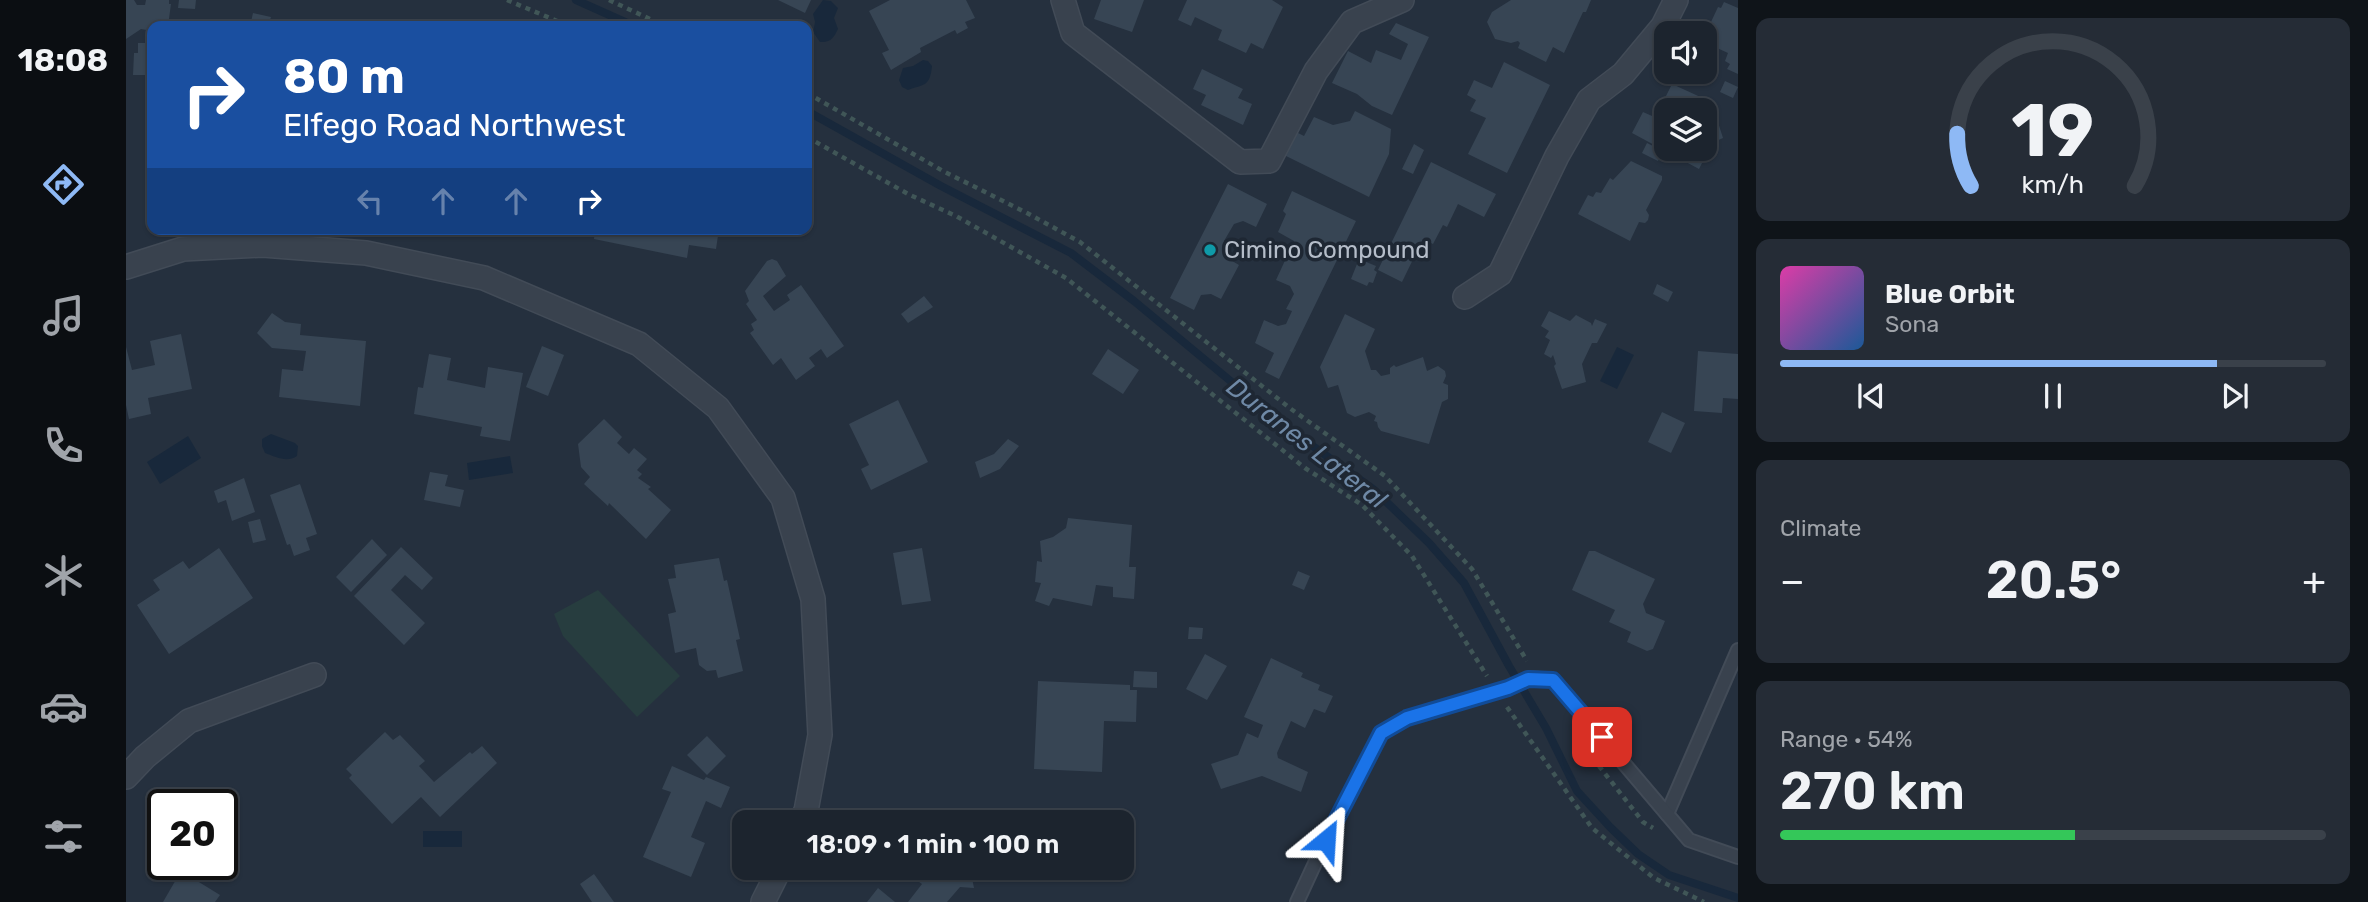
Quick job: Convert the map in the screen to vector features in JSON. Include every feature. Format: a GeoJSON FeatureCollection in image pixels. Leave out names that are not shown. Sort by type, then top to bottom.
{"type":"FeatureCollection","features":[{"type":"Feature","properties":{"kind":"street"},"geometry":{"type":"LineString","coordinates":[[1063,0],[1073,33],[1240,162],[1269,161],[1315,71],[1353,22],[1402,0]]}},
{"type":"Feature","properties":{"kind":"street"},"geometry":{"type":"LineString","coordinates":[[1465,297],[1500,274],[1556,156],[1589,100],[1623,74],[1663,26],[1676,0]]}},
{"type":"Feature","properties":{"kind":"street"},"geometry":{"type":"LineString","coordinates":[[126,267],[180,239],[366,253],[484,278],[639,344],[718,408],[783,498],[813,599],[820,735],[806,810]]}},
{"type":"Feature","properties":{"kind":"street"},"geometry":{"type":"LineString","coordinates":[[126,777],[145,757],[189,721],[314,675]]}},
{"type":"Feature","properties":{"kind":"street"},"geometry":{"type":"LineString","coordinates":[[763,902],[774,880]]}},
{"type":"Feature","properties":{"kind":"lane"},"geometry":{"type":"LineString","coordinates":[[1667,814],[1738,650]]}},
{"type":"Feature","properties":{"kind":"lane"},"geometry":{"type":"LineString","coordinates":[[1297,902],[1381,733],[1407,718],[1502,690],[1529,679],[1553,680],[1689,840],[1738,857]]}},
{"type":"Feature","properties":{"kind":"path"},"geometry":{"type":"LineString","coordinates":[[508,0],[557,21]]}},
{"type":"Feature","properties":{"kind":"path"},"geometry":{"type":"LineString","coordinates":[[609,0],[654,21]]}},
{"type":"Feature","properties":{"kind":"path"},"geometry":{"type":"LineString","coordinates":[[812,96],[943,171],[1080,243],[1291,409],[1385,476],[1472,569],[1529,664],[1529,679]]}},
{"type":"Feature","properties":{"kind":"path"},"geometry":{"type":"LineString","coordinates":[[812,140],[1066,278],[1305,468],[1362,505],[1412,556],[1592,828],[1654,878],[1704,902]]}},
{"type":"Feature","properties":{"kind":"path"},"geometry":{"type":"LineString","coordinates":[[1596,761],[1643,822],[1664,835]]}},
{"type":"Feature","properties":{"kind":"green space"},"geometry":{"type":"Polygon","coordinates":[[[598,590],[680,676],[637,717],[563,636],[554,614],[598,590]]]}},
{"type":"Feature","properties":{"kind":"water"},"geometry":{"type":"Polygon","coordinates":[[[823,0],[831,1],[838,8],[834,18],[838,29],[829,40],[820,42],[813,32],[813,14],[823,0]]]}},
{"type":"Feature","properties":{"kind":"water"},"geometry":{"type":"Polygon","coordinates":[[[923,60],[932,66],[928,81],[908,90],[902,87],[899,80],[903,68],[923,60]]]}},
{"type":"Feature","properties":{"kind":"water"},"geometry":{"type":"Polygon","coordinates":[[[1617,347],[1634,355],[1617,389],[1600,381],[1617,347]]]}},
{"type":"Feature","properties":{"kind":"water"},"geometry":{"type":"Polygon","coordinates":[[[271,434],[295,443],[298,446],[297,456],[285,459],[265,453],[262,439],[271,434]]]}},
{"type":"Feature","properties":{"kind":"water"},"geometry":{"type":"Polygon","coordinates":[[[188,436],[201,458],[160,484],[147,462],[188,436]]]}},
{"type":"Feature","properties":{"kind":"water"},"geometry":{"type":"Polygon","coordinates":[[[510,456],[513,473],[469,480],[467,463],[510,456]]]}},
{"type":"Feature","properties":{"kind":"water"},"geometry":{"type":"Polygon","coordinates":[[[423,831],[462,831],[462,847],[423,847],[423,831]]]}},
{"type":"Feature","properties":{"kind":"building"},"geometry":{"type":"Polygon","coordinates":[[[126,0],[145,5],[146,0],[169,0],[169,21],[147,21],[147,30],[141,29],[126,39],[126,0]]]}},
{"type":"Feature","properties":{"kind":"building"},"geometry":{"type":"Polygon","coordinates":[[[179,0],[196,0],[195,9],[178,8],[179,0]]]}},
{"type":"Feature","properties":{"kind":"building"},"geometry":{"type":"Polygon","coordinates":[[[778,0],[811,0],[805,13],[778,0]]]}},
{"type":"Feature","properties":{"kind":"building"},"geometry":{"type":"Polygon","coordinates":[[[890,0],[966,0],[975,18],[965,22],[968,28],[957,34],[955,30],[920,48],[921,52],[891,70],[882,53],[889,50],[869,11],[890,0]]]}},
{"type":"Feature","properties":{"kind":"building"},"geometry":{"type":"Polygon","coordinates":[[[1101,0],[1144,0],[1132,32],[1094,19],[1101,0]]]}},
{"type":"Feature","properties":{"kind":"building"},"geometry":{"type":"Polygon","coordinates":[[[1187,0],[1272,0],[1283,7],[1263,49],[1251,43],[1246,53],[1218,40],[1222,30],[1195,17],[1191,26],[1178,20],[1187,0]]]}},
{"type":"Feature","properties":{"kind":"building"},"geometry":{"type":"Polygon","coordinates":[[[1511,0],[1591,0],[1564,53],[1553,47],[1546,62],[1518,48],[1518,41],[1511,43],[1495,39],[1487,22],[1492,12],[1511,0]]]}},
{"type":"Feature","properties":{"kind":"building"},"geometry":{"type":"Polygon","coordinates":[[[1724,2],[1738,8],[1738,74],[1727,69],[1730,64],[1725,61],[1728,53],[1717,48],[1717,21],[1711,21],[1718,7],[1721,8],[1724,2]]]}},
{"type":"Feature","properties":{"kind":"building"},"geometry":{"type":"Polygon","coordinates":[[[253,13],[271,17],[270,21],[251,21],[253,13]]]}},
{"type":"Feature","properties":{"kind":"building"},"geometry":{"type":"Polygon","coordinates":[[[1396,23],[1429,37],[1392,115],[1332,83],[1348,51],[1371,63],[1376,50],[1401,60],[1408,44],[1389,34],[1396,23]]]}},
{"type":"Feature","properties":{"kind":"building"},"geometry":{"type":"Polygon","coordinates":[[[138,43],[147,43],[147,75],[133,75],[134,53],[138,53],[138,43]]]}},
{"type":"Feature","properties":{"kind":"building"},"geometry":{"type":"Polygon","coordinates":[[[1504,62],[1550,85],[1507,173],[1468,154],[1486,118],[1470,111],[1476,100],[1467,95],[1474,80],[1492,88],[1504,62]]]}},
{"type":"Feature","properties":{"kind":"building"},"geometry":{"type":"Polygon","coordinates":[[[1202,69],[1243,89],[1238,98],[1252,104],[1243,125],[1201,105],[1206,95],[1193,89],[1202,69]]]}},
{"type":"Feature","properties":{"kind":"building"},"geometry":{"type":"Polygon","coordinates":[[[1725,81],[1738,87],[1733,98],[1720,92],[1725,81]]]}},
{"type":"Feature","properties":{"kind":"building"},"geometry":{"type":"Polygon","coordinates":[[[1672,84],[1703,98],[1665,98],[1672,84]]]}},
{"type":"Feature","properties":{"kind":"building"},"geometry":{"type":"Polygon","coordinates":[[[1355,111],[1391,129],[1389,154],[1369,197],[1284,155],[1296,132],[1304,136],[1314,117],[1333,125],[1350,121],[1355,111]]]}},
{"type":"Feature","properties":{"kind":"building"},"geometry":{"type":"Polygon","coordinates":[[[1643,112],[1654,117],[1654,145],[1632,133],[1643,112]]]}},
{"type":"Feature","properties":{"kind":"building"},"geometry":{"type":"Polygon","coordinates":[[[1717,119],[1723,138],[1717,141],[1717,119]]]}},
{"type":"Feature","properties":{"kind":"building"},"geometry":{"type":"Polygon","coordinates":[[[1647,143],[1654,146],[1654,159],[1642,153],[1647,143]]]}},
{"type":"Feature","properties":{"kind":"building"},"geometry":{"type":"Polygon","coordinates":[[[1414,144],[1424,150],[1413,174],[1402,169],[1414,144]]]}},
{"type":"Feature","properties":{"kind":"building"},"geometry":{"type":"Polygon","coordinates":[[[1631,161],[1662,176],[1662,180],[1646,210],[1648,220],[1645,223],[1639,222],[1630,241],[1578,214],[1588,195],[1593,197],[1596,192],[1601,193],[1610,178],[1613,180],[1631,161]]]}},
{"type":"Feature","properties":{"kind":"building"},"geometry":{"type":"Polygon","coordinates":[[[1684,161],[1703,161],[1699,169],[1684,161]]]}},
{"type":"Feature","properties":{"kind":"building"},"geometry":{"type":"Polygon","coordinates":[[[1431,162],[1496,194],[1484,217],[1458,204],[1447,227],[1443,225],[1433,244],[1423,239],[1402,282],[1378,270],[1431,162]]]}},
{"type":"Feature","properties":{"kind":"building","name":"Cimino Compound"},"geometry":{"type":"Polygon","coordinates":[[[1228,184],[1267,204],[1256,227],[1243,221],[1234,224],[1224,241],[1227,258],[1239,265],[1221,299],[1211,294],[1201,295],[1194,310],[1170,298],[1228,184]]]}},
{"type":"Feature","properties":{"kind":"building"},"geometry":{"type":"Polygon","coordinates":[[[1292,191],[1356,221],[1279,379],[1265,372],[1274,353],[1255,343],[1264,320],[1278,326],[1286,324],[1292,311],[1286,309],[1294,294],[1290,286],[1276,280],[1294,241],[1278,232],[1292,191]]]}},
{"type":"Feature","properties":{"kind":"building"},"geometry":{"type":"Polygon","coordinates":[[[594,235],[718,235],[716,249],[689,245],[687,258],[594,239],[594,235]]]}},
{"type":"Feature","properties":{"kind":"building"},"geometry":{"type":"Polygon","coordinates":[[[1359,259],[1376,266],[1373,283],[1369,282],[1367,286],[1351,279],[1359,259]]]}},
{"type":"Feature","properties":{"kind":"building"},"geometry":{"type":"Polygon","coordinates":[[[767,261],[777,261],[786,276],[763,296],[774,311],[790,300],[787,295],[801,285],[844,346],[827,358],[821,349],[809,358],[815,366],[796,380],[781,358],[773,365],[750,333],[754,330],[751,324],[757,320],[746,304],[749,301],[745,291],[767,261]]]}},
{"type":"Feature","properties":{"kind":"building"},"geometry":{"type":"Polygon","coordinates":[[[1657,284],[1673,292],[1668,302],[1653,294],[1657,284]]]}},
{"type":"Feature","properties":{"kind":"building"},"geometry":{"type":"Polygon","coordinates":[[[924,296],[933,307],[908,323],[901,314],[924,296]]]}},
{"type":"Feature","properties":{"kind":"building"},"geometry":{"type":"Polygon","coordinates":[[[1549,311],[1570,321],[1576,315],[1592,326],[1595,319],[1607,324],[1597,343],[1592,343],[1582,364],[1586,382],[1562,389],[1553,355],[1551,358],[1544,354],[1550,340],[1545,337],[1549,331],[1541,326],[1549,311]]]}},
{"type":"Feature","properties":{"kind":"building"},"geometry":{"type":"Polygon","coordinates":[[[272,313],[285,322],[301,324],[300,335],[366,341],[360,406],[279,397],[282,369],[303,371],[306,351],[272,348],[257,333],[272,313]]]}},
{"type":"Feature","properties":{"kind":"building"},"geometry":{"type":"Polygon","coordinates":[[[1345,314],[1375,329],[1365,351],[1371,370],[1376,370],[1381,376],[1390,374],[1390,368],[1394,365],[1396,367],[1423,357],[1427,371],[1438,366],[1445,371],[1443,383],[1448,385],[1448,399],[1442,402],[1429,444],[1381,431],[1374,421],[1376,416],[1369,412],[1355,417],[1347,413],[1338,385],[1328,388],[1320,367],[1345,314]]]}},
{"type":"Feature","properties":{"kind":"building"},"geometry":{"type":"Polygon","coordinates":[[[181,334],[192,389],[148,398],[151,414],[129,419],[126,405],[126,347],[132,370],[155,365],[150,341],[181,334]]]}},
{"type":"Feature","properties":{"kind":"building"},"geometry":{"type":"Polygon","coordinates":[[[542,346],[564,355],[548,396],[526,387],[542,346]]]}},
{"type":"Feature","properties":{"kind":"building"},"geometry":{"type":"Polygon","coordinates":[[[1108,349],[1139,370],[1123,394],[1092,374],[1108,349]]]}},
{"type":"Feature","properties":{"kind":"building"},"geometry":{"type":"Polygon","coordinates":[[[1698,351],[1738,354],[1738,399],[1723,398],[1722,413],[1694,411],[1698,351]]]}},
{"type":"Feature","properties":{"kind":"building"},"geometry":{"type":"Polygon","coordinates":[[[429,354],[451,358],[447,380],[485,388],[488,367],[523,373],[510,441],[480,436],[482,427],[414,414],[418,387],[423,388],[429,354]]]}},
{"type":"Feature","properties":{"kind":"building"},"geometry":{"type":"Polygon","coordinates":[[[898,400],[928,462],[871,490],[861,469],[869,465],[849,424],[898,400]]]}},
{"type":"Feature","properties":{"kind":"building"},"geometry":{"type":"Polygon","coordinates":[[[1662,412],[1685,423],[1671,453],[1648,442],[1662,412]]]}},
{"type":"Feature","properties":{"kind":"building"},"geometry":{"type":"Polygon","coordinates":[[[604,419],[622,437],[617,443],[629,454],[634,448],[647,459],[637,470],[642,474],[638,478],[651,487],[648,489],[671,510],[646,539],[609,503],[608,506],[584,484],[590,477],[581,467],[578,444],[604,419]]]}},
{"type":"Feature","properties":{"kind":"building"},"geometry":{"type":"Polygon","coordinates":[[[1008,439],[1019,446],[1000,469],[980,478],[975,462],[994,454],[1008,439]]]}},
{"type":"Feature","properties":{"kind":"building"},"geometry":{"type":"Polygon","coordinates":[[[430,472],[448,475],[445,486],[464,490],[460,507],[424,500],[430,472]]]}},
{"type":"Feature","properties":{"kind":"building"},"geometry":{"type":"Polygon","coordinates":[[[244,478],[255,512],[232,521],[226,500],[218,503],[214,491],[244,478]]]}},
{"type":"Feature","properties":{"kind":"building"},"geometry":{"type":"Polygon","coordinates":[[[300,484],[317,534],[306,538],[310,550],[294,556],[290,544],[287,545],[270,495],[300,484]]]}},
{"type":"Feature","properties":{"kind":"building"},"geometry":{"type":"Polygon","coordinates":[[[1068,518],[1132,525],[1129,567],[1136,567],[1134,599],[1113,597],[1113,587],[1096,585],[1092,606],[1053,598],[1049,606],[1035,601],[1041,583],[1035,582],[1037,561],[1042,562],[1040,541],[1053,537],[1066,528],[1068,518]]]}},
{"type":"Feature","properties":{"kind":"building"},"geometry":{"type":"Polygon","coordinates":[[[260,519],[266,540],[253,543],[248,522],[260,519]]]}},
{"type":"Feature","properties":{"kind":"building"},"geometry":{"type":"Polygon","coordinates":[[[372,539],[387,555],[351,592],[336,577],[372,539]]]}},
{"type":"Feature","properties":{"kind":"building"},"geometry":{"type":"Polygon","coordinates":[[[401,547],[433,578],[422,590],[405,575],[391,590],[425,623],[404,645],[354,596],[401,547]]]}},
{"type":"Feature","properties":{"kind":"building"},"geometry":{"type":"Polygon","coordinates":[[[219,548],[253,598],[169,654],[137,605],[160,590],[153,580],[183,561],[189,569],[219,548]]]}},
{"type":"Feature","properties":{"kind":"building"},"geometry":{"type":"Polygon","coordinates":[[[922,548],[931,601],[902,605],[893,553],[922,548]]]}},
{"type":"Feature","properties":{"kind":"building"},"geometry":{"type":"Polygon","coordinates":[[[1589,551],[1595,551],[1655,579],[1643,604],[1646,613],[1665,621],[1653,649],[1647,651],[1627,642],[1631,632],[1609,622],[1615,610],[1572,590],[1589,551]]]}},
{"type":"Feature","properties":{"kind":"building"},"geometry":{"type":"Polygon","coordinates":[[[719,558],[724,581],[727,580],[740,639],[736,640],[743,671],[718,678],[716,670],[707,671],[699,665],[696,648],[675,653],[668,614],[676,612],[668,579],[676,578],[674,565],[719,558]]]}},
{"type":"Feature","properties":{"kind":"building"},"geometry":{"type":"Polygon","coordinates":[[[1298,571],[1310,576],[1304,590],[1292,585],[1298,571]]]}},
{"type":"Feature","properties":{"kind":"building"},"geometry":{"type":"Polygon","coordinates":[[[1189,627],[1203,628],[1202,639],[1188,639],[1189,627]]]}},
{"type":"Feature","properties":{"kind":"building"},"geometry":{"type":"Polygon","coordinates":[[[1205,654],[1227,666],[1207,700],[1186,689],[1205,654]]]}},
{"type":"Feature","properties":{"kind":"building"},"geometry":{"type":"Polygon","coordinates":[[[1271,658],[1303,673],[1301,677],[1320,685],[1318,690],[1333,696],[1325,713],[1314,709],[1305,728],[1291,721],[1277,753],[1278,758],[1308,772],[1301,792],[1262,776],[1221,789],[1211,764],[1238,755],[1247,733],[1258,738],[1263,725],[1244,717],[1271,658]]]}},
{"type":"Feature","properties":{"kind":"building"},"geometry":{"type":"Polygon","coordinates":[[[1134,671],[1157,672],[1157,688],[1133,687],[1134,671]]]}},
{"type":"Feature","properties":{"kind":"building"},"geometry":{"type":"Polygon","coordinates":[[[1038,681],[1130,685],[1130,690],[1137,690],[1136,722],[1104,721],[1102,772],[1034,769],[1038,681]]]}},
{"type":"Feature","properties":{"kind":"building"},"geometry":{"type":"Polygon","coordinates":[[[385,732],[393,740],[400,735],[425,761],[419,766],[434,782],[470,752],[472,754],[482,746],[497,763],[440,817],[421,797],[392,824],[349,778],[352,775],[346,769],[385,732]]]}},
{"type":"Feature","properties":{"kind":"building"},"geometry":{"type":"Polygon","coordinates":[[[707,736],[726,756],[707,775],[687,755],[707,736]]]}},
{"type":"Feature","properties":{"kind":"building"},"geometry":{"type":"Polygon","coordinates":[[[672,766],[704,780],[706,777],[730,787],[721,808],[706,801],[691,837],[705,843],[691,877],[643,857],[671,792],[662,789],[672,766]]]}},
{"type":"Feature","properties":{"kind":"building"},"geometry":{"type":"Polygon","coordinates":[[[594,874],[614,902],[592,902],[580,884],[594,874]]]}},
{"type":"Feature","properties":{"kind":"building"},"geometry":{"type":"Polygon","coordinates":[[[176,880],[196,880],[220,895],[215,902],[163,902],[176,880]]]}},
{"type":"Feature","properties":{"kind":"building"},"geometry":{"type":"Polygon","coordinates":[[[916,880],[972,880],[974,888],[960,887],[947,902],[908,902],[922,884],[916,880]]]}},
{"type":"Feature","properties":{"kind":"building"},"geometry":{"type":"Polygon","coordinates":[[[878,888],[895,902],[867,902],[878,888]]]}},
{"type":"Feature","properties":{"kind":"waterway","name":"Duranes Lateral"},"geometry":{"type":"LineString","coordinates":[[576,0],[623,21]]}},
{"type":"Feature","properties":{"kind":"waterway","name":"Duranes Lateral"},"geometry":{"type":"LineString","coordinates":[[812,114],[941,186],[1071,253],[1134,301],[1286,427],[1373,489],[1429,543],[1464,583],[1546,728],[1577,791],[1638,854],[1669,875],[1738,898]]}},
{"type":"Feature","properties":{"kind":"place","name":"Cimino Compound"},"geometry":{"type":"Point","coordinates":[1210,250]}},
{"type":"Feature","properties":{"kind":"route"},"geometry":{"type":"LineString","coordinates":[[1326,840],[1381,733],[1407,718],[1508,688],[1530,678],[1553,680],[1602,737]]}}]}
